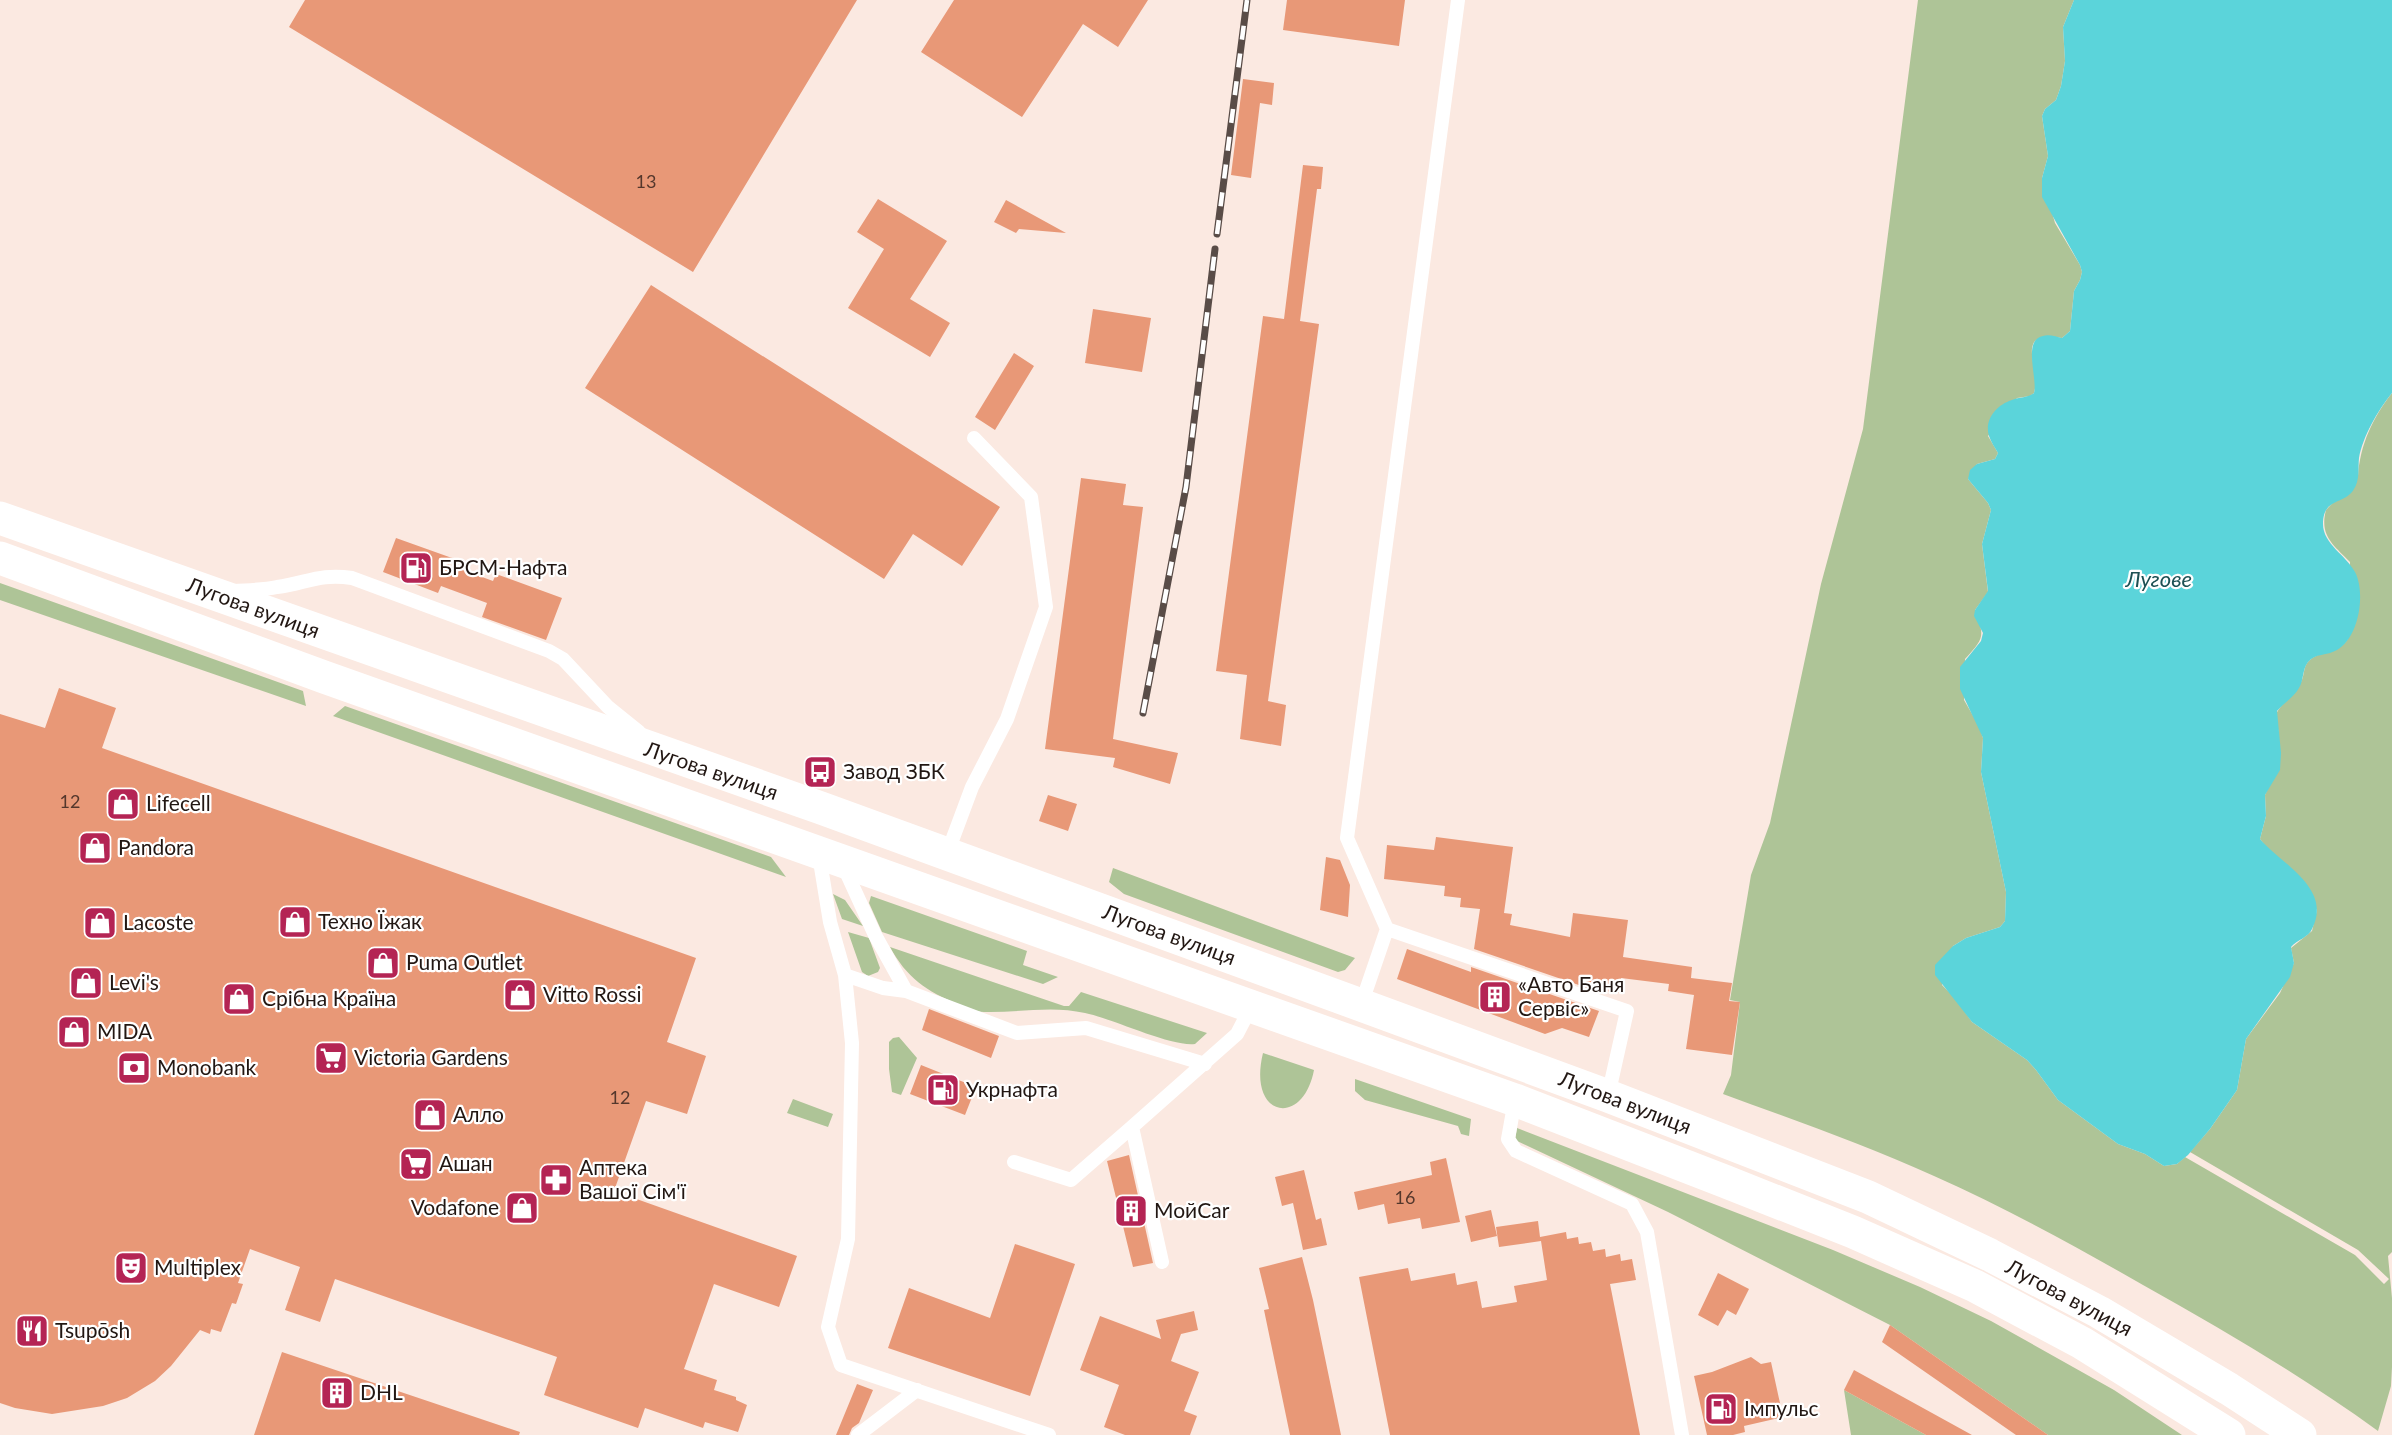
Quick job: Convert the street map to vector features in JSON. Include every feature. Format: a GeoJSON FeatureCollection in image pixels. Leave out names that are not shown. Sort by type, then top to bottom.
{"type":"FeatureCollection","features":[{"type":"Feature","properties":{"kind":"main road","name":"Лугова вулиця"},"geometry":{"type":"LineString","coordinates":[[0,518],[821,808],[1608,1096],[1868,1197],[1990,1255],[2099,1312],[2229,1389],[2300,1435]]}},
{"type":"Feature","properties":{"kind":"main road","name":"Лугова вулиця"},"geometry":{"type":"LineString","coordinates":[[0,558],[324,677],[1515,1100],[1842,1228],[1975,1286],[2082,1343],[2229,1435]]}},
{"type":"Feature","properties":{"kind":"lane"},"geometry":{"type":"LineString","coordinates":[[1361,1005],[1387,929],[1347,838],[1458,0]]}},
{"type":"Feature","properties":{"kind":"lane"},"geometry":{"type":"LineString","coordinates":[[946,855],[972,787],[1007,719],[1046,607],[1031,496],[974,438]]}},
{"type":"Feature","properties":{"kind":"lane"},"geometry":{"type":"LineString","coordinates":[[211,593],[276,588],[321,576],[335,575],[352,579],[549,651],[574,670],[608,707],[669,756]]}},
{"type":"Feature","properties":{"kind":"lane"},"geometry":{"type":"LineString","coordinates":[[829,856],[831,922],[845,975],[852,1043],[848,1239],[828,1327],[841,1365],[1049,1435]]}},
{"type":"Feature","properties":{"kind":"lane"},"geometry":{"type":"LineString","coordinates":[[829,856],[906,991]]}},
{"type":"Feature","properties":{"kind":"lane"},"geometry":{"type":"LineString","coordinates":[[1387,929],[1627,1011],[1608,1096]]}},
{"type":"Feature","properties":{"kind":"lane"},"geometry":{"type":"LineString","coordinates":[[845,975],[883,988],[906,991],[1017,1033],[1086,1028],[1205,1064]]}},
{"type":"Feature","properties":{"kind":"lane"},"geometry":{"type":"LineString","coordinates":[[1014,1162],[1071,1180],[1237,1034],[1251,1007]]}},
{"type":"Feature","properties":{"kind":"lane"},"geometry":{"type":"LineString","coordinates":[[1515,1100],[1508,1139],[1516,1151],[1632,1204],[1647,1232],[1682,1435]]}},
{"type":"Feature","properties":{"kind":"lane"},"geometry":{"type":"LineString","coordinates":[[1132,1127],[1162,1262]]}},
{"type":"Feature","properties":{"kind":"lane"},"geometry":{"type":"LineString","coordinates":[[858,1435],[917,1390]]}},
{"type":"Feature","properties":{"kind":"green space"},"geometry":{"type":"Polygon","coordinates":[[[1918,0],[2074,0],[2063,27],[2065,61],[2061,86],[2056,100],[2045,109],[2042,116],[2048,156],[2042,178],[2055,223],[2082,272],[2074,291],[2070,331],[2062,338],[2037,339],[2032,352],[2034,393],[2017,398],[1988,436],[1998,453],[1995,459],[1977,464],[1968,479],[1991,510],[1982,544],[1988,592],[1975,610],[1981,637],[1965,659],[1964,700],[1983,738],[1981,772],[2006,892],[2005,921],[2000,927],[1966,938],[1953,946],[1942,985],[1955,998],[1972,1022],[2027,1060],[2058,1100],[2118,1144],[2145,1154],[2164,1166],[2177,1164],[2185,1157],[2355,1255],[2384,1284],[2389,1279],[2358,1250],[2190,1152],[2210,1129],[2237,1090],[2246,1039],[2280,993],[2294,963],[2291,948],[2312,931],[2317,910],[2260,839],[2266,816],[2265,795],[2270,784],[2279,736],[2276,714],[2299,685],[2308,661],[2335,650],[2348,639],[2350,562],[2329,539],[2324,519],[2326,510],[2358,476],[2361,453],[2369,432],[2392,393],[2392,1252],[2388,1256],[2392,1298],[2392,1367],[2391,1386],[2378,1431],[2292,1373],[2233,1337],[2014,1214],[1882,1154],[1723,1094],[1731,1075],[1740,1002],[1730,1000],[1751,875],[1770,823],[1821,584],[1863,429],[1918,0]]]}},
{"type":"Feature","properties":{"kind":"green space"},"geometry":{"type":"Polygon","coordinates":[[[0,583],[303,691],[306,706],[0,600],[0,583]]]}},
{"type":"Feature","properties":{"kind":"green space"},"geometry":{"type":"Polygon","coordinates":[[[345,706],[771,857],[786,877],[333,716],[345,706]]]}},
{"type":"Feature","properties":{"kind":"green space"},"geometry":{"type":"Polygon","coordinates":[[[1113,868],[1355,958],[1345,970],[1338,972],[1124,894],[1109,882],[1113,868]]]}},
{"type":"Feature","properties":{"kind":"green space"},"geometry":{"type":"Polygon","coordinates":[[[833,894],[845,900],[863,926],[842,919],[833,894]]]}},
{"type":"Feature","properties":{"kind":"green space"},"geometry":{"type":"Polygon","coordinates":[[[871,896],[1027,951],[1023,965],[1058,977],[1043,984],[882,932],[869,903],[871,896]]]}},
{"type":"Feature","properties":{"kind":"green space"},"geometry":{"type":"Polygon","coordinates":[[[848,932],[869,938],[880,968],[878,972],[868,976],[862,972],[848,932]]]}},
{"type":"Feature","properties":{"kind":"green space"},"geometry":{"type":"Polygon","coordinates":[[[890,947],[1064,1006],[1069,1006],[1081,992],[1207,1033],[1195,1044],[1185,1044],[1085,1013],[1047,1009],[977,1011],[927,989],[910,975],[890,947]]]}},
{"type":"Feature","properties":{"kind":"green space"},"geometry":{"type":"Polygon","coordinates":[[[899,1037],[917,1058],[901,1095],[892,1092],[889,1069],[889,1042],[899,1037]]]}},
{"type":"Feature","properties":{"kind":"green space"},"geometry":{"type":"Polygon","coordinates":[[[1263,1053],[1314,1070],[1308,1089],[1299,1101],[1289,1107],[1278,1108],[1269,1102],[1263,1091],[1260,1075],[1263,1053]]]}},
{"type":"Feature","properties":{"kind":"green space"},"geometry":{"type":"Polygon","coordinates":[[[1355,1079],[1471,1119],[1469,1136],[1461,1134],[1458,1126],[1365,1100],[1355,1091],[1355,1079]]]}},
{"type":"Feature","properties":{"kind":"green space"},"geometry":{"type":"Polygon","coordinates":[[[793,1099],[833,1114],[828,1127],[787,1113],[793,1099]]]}},
{"type":"Feature","properties":{"kind":"green space"},"geometry":{"type":"Polygon","coordinates":[[[1517,1128],[1833,1250],[1920,1287],[1991,1321],[2114,1390],[2182,1435],[2048,1435],[1890,1325],[1668,1212],[1515,1140],[1517,1128]]]}},
{"type":"Feature","properties":{"kind":"green space"},"geometry":{"type":"Polygon","coordinates":[[[1844,1390],[1926,1435],[1851,1435],[1844,1390]]]}},
{"type":"Feature","properties":{"kind":"water","name":"Лугове"},"geometry":{"type":"Polygon","coordinates":[[[2074,0],[2392,0],[2392,393],[2376,415],[2364,441],[2359,458],[2356,485],[2350,494],[2330,505],[2324,515],[2323,524],[2327,538],[2355,572],[2360,591],[2360,603],[2355,626],[2345,644],[2333,652],[2311,659],[2306,665],[2301,685],[2277,711],[2281,753],[2280,770],[2265,795],[2266,816],[2260,839],[2302,878],[2316,901],[2317,914],[2310,932],[2291,947],[2294,963],[2290,977],[2246,1039],[2237,1090],[2210,1129],[2188,1155],[2177,1164],[2164,1166],[2145,1154],[2118,1144],[2058,1100],[2027,1060],[1972,1022],[1935,975],[1935,965],[1953,946],[1966,938],[2000,927],[2005,921],[2006,892],[1981,772],[1983,738],[1960,689],[1960,667],[1981,641],[1983,633],[1974,616],[1975,610],[1988,591],[1982,544],[1991,510],[1968,479],[1970,470],[1977,464],[1995,459],[1998,453],[1988,430],[1988,424],[1996,409],[2006,402],[2034,393],[2033,344],[2043,336],[2062,338],[2070,331],[2074,291],[2082,272],[2042,197],[2042,178],[2048,156],[2042,116],[2045,109],[2056,100],[2061,86],[2065,61],[2063,27],[2074,0]]]}},
{"type":"Feature","properties":{"kind":"building"},"geometry":{"type":"Polygon","coordinates":[[[305,0],[857,0],[693,272],[289,27],[305,0]]]}},
{"type":"Feature","properties":{"kind":"building"},"geometry":{"type":"Polygon","coordinates":[[[954,0],[1148,0],[1118,47],[1083,24],[1022,117],[921,52],[954,0]]]}},
{"type":"Feature","properties":{"kind":"building"},"geometry":{"type":"Polygon","coordinates":[[[1287,0],[1405,0],[1399,46],[1283,30],[1287,0]]]}},
{"type":"Feature","properties":{"kind":"building"},"geometry":{"type":"Polygon","coordinates":[[[1243,79],[1274,83],[1272,105],[1260,103],[1251,178],[1231,175],[1243,79]]]}},
{"type":"Feature","properties":{"kind":"building"},"geometry":{"type":"Polygon","coordinates":[[[1303,165],[1323,167],[1321,189],[1317,189],[1300,321],[1319,324],[1268,701],[1286,705],[1281,746],[1240,739],[1247,675],[1216,671],[1263,316],[1284,319],[1303,165]]]}},
{"type":"Feature","properties":{"kind":"building"},"geometry":{"type":"Polygon","coordinates":[[[878,199],[947,241],[910,299],[950,323],[930,357],[848,308],[884,249],[857,232],[878,199]]]}},
{"type":"Feature","properties":{"kind":"building"},"geometry":{"type":"Polygon","coordinates":[[[1006,200],[1066,233],[1019,229],[1016,233],[994,222],[1006,200]]]}},
{"type":"Feature","properties":{"kind":"building"},"geometry":{"type":"Polygon","coordinates":[[[651,285],[1000,507],[962,566],[913,534],[884,579],[585,388],[651,285]]]}},
{"type":"Feature","properties":{"kind":"building"},"geometry":{"type":"Polygon","coordinates":[[[1093,309],[1151,318],[1142,372],[1085,363],[1093,309]]]}},
{"type":"Feature","properties":{"kind":"building"},"geometry":{"type":"Polygon","coordinates":[[[1014,353],[1034,366],[995,430],[975,417],[1014,353]]]}},
{"type":"Feature","properties":{"kind":"building"},"geometry":{"type":"Polygon","coordinates":[[[1081,478],[1126,484],[1123,505],[1143,507],[1113,739],[1178,753],[1170,784],[1113,767],[1115,758],[1045,749],[1081,478]]]}},
{"type":"Feature","properties":{"kind":"building"},"geometry":{"type":"Polygon","coordinates":[[[396,538],[452,558],[449,565],[493,581],[496,574],[562,598],[546,640],[482,617],[487,603],[441,586],[438,593],[383,572],[396,538]]]}},
{"type":"Feature","properties":{"kind":"building","name":"Victoria Gardens"},"geometry":{"type":"Polygon","coordinates":[[[59,688],[116,708],[102,748],[696,958],[667,1042],[706,1056],[687,1114],[646,1101],[614,1191],[797,1256],[779,1307],[714,1284],[684,1369],[717,1380],[714,1390],[736,1397],[736,1400],[747,1405],[738,1432],[705,1422],[703,1428],[645,1408],[638,1428],[544,1395],[557,1357],[335,1279],[320,1322],[285,1310],[300,1267],[250,1249],[238,1283],[243,1284],[236,1304],[232,1303],[221,1332],[211,1329],[210,1334],[200,1330],[171,1366],[155,1381],[127,1398],[103,1406],[52,1414],[0,1403],[0,714],[45,728],[59,688]]]}},
{"type":"Feature","properties":{"kind":"building"},"geometry":{"type":"Polygon","coordinates":[[[1048,795],[1077,804],[1068,831],[1039,821],[1048,795]]]}},
{"type":"Feature","properties":{"kind":"building"},"geometry":{"type":"Polygon","coordinates":[[[1436,837],[1513,847],[1504,913],[1512,914],[1510,925],[1570,937],[1573,913],[1628,920],[1623,957],[1692,967],[1691,978],[1732,983],[1729,1001],[1740,1002],[1732,1055],[1686,1049],[1694,995],[1668,991],[1669,984],[1621,978],[1619,993],[1605,991],[1605,994],[1474,949],[1480,909],[1460,907],[1461,898],[1444,896],[1445,886],[1384,879],[1387,845],[1434,850],[1436,837]]]}},
{"type":"Feature","properties":{"kind":"building"},"geometry":{"type":"Polygon","coordinates":[[[1326,857],[1340,860],[1350,885],[1348,917],[1320,910],[1326,857]]]}},
{"type":"Feature","properties":{"kind":"building","name":"«Авто Баня Сервіс»"},"geometry":{"type":"Polygon","coordinates":[[[1407,949],[1471,972],[1471,967],[1599,1011],[1589,1037],[1562,1028],[1545,1034],[1397,979],[1407,949]]]}},
{"type":"Feature","properties":{"kind":"building"},"geometry":{"type":"Polygon","coordinates":[[[929,1009],[999,1036],[991,1058],[922,1030],[929,1009]]]}},
{"type":"Feature","properties":{"kind":"building","name":"Укрнафта"},"geometry":{"type":"Polygon","coordinates":[[[921,1065],[976,1087],[965,1115],[910,1094],[921,1065]]]}},
{"type":"Feature","properties":{"kind":"building","name":"МойCar"},"geometry":{"type":"Polygon","coordinates":[[[1129,1155],[1153,1263],[1133,1267],[1107,1161],[1129,1155]]]}},
{"type":"Feature","properties":{"kind":"building"},"geometry":{"type":"Polygon","coordinates":[[[1446,1158],[1460,1222],[1422,1229],[1420,1218],[1388,1224],[1384,1204],[1358,1210],[1354,1192],[1432,1175],[1430,1162],[1446,1158]]]}},
{"type":"Feature","properties":{"kind":"building"},"geometry":{"type":"Polygon","coordinates":[[[1304,1170],[1316,1220],[1321,1218],[1327,1245],[1303,1250],[1293,1203],[1282,1206],[1275,1177],[1304,1170]]]}},
{"type":"Feature","properties":{"kind":"building"},"geometry":{"type":"Polygon","coordinates":[[[1491,1210],[1497,1236],[1471,1242],[1465,1216],[1491,1210]]]}},
{"type":"Feature","properties":{"kind":"building"},"geometry":{"type":"Polygon","coordinates":[[[1538,1221],[1540,1237],[1566,1232],[1567,1239],[1578,1237],[1579,1244],[1591,1242],[1593,1251],[1605,1249],[1606,1257],[1620,1254],[1621,1261],[1632,1259],[1636,1280],[1610,1284],[1640,1435],[1390,1435],[1359,1277],[1408,1268],[1411,1281],[1455,1273],[1457,1285],[1477,1281],[1482,1308],[1517,1302],[1514,1286],[1547,1280],[1541,1241],[1499,1247],[1496,1227],[1538,1221]]]}},
{"type":"Feature","properties":{"kind":"building"},"geometry":{"type":"Polygon","coordinates":[[[1015,1244],[1075,1264],[1030,1396],[888,1348],[909,1288],[990,1318],[1015,1244]]]}},
{"type":"Feature","properties":{"kind":"building"},"geometry":{"type":"Polygon","coordinates":[[[1302,1257],[1341,1435],[1290,1435],[1264,1310],[1269,1309],[1259,1268],[1302,1257]]]}},
{"type":"Feature","properties":{"kind":"building"},"geometry":{"type":"Polygon","coordinates":[[[1718,1273],[1749,1289],[1736,1315],[1727,1310],[1718,1326],[1698,1315],[1718,1273]]]}},
{"type":"Feature","properties":{"kind":"building"},"geometry":{"type":"Polygon","coordinates":[[[1194,1311],[1198,1330],[1181,1334],[1171,1361],[1199,1372],[1184,1411],[1197,1416],[1190,1435],[1125,1435],[1104,1427],[1119,1385],[1080,1370],[1100,1316],[1161,1339],[1156,1320],[1194,1311]]]}},
{"type":"Feature","properties":{"kind":"building"},"geometry":{"type":"Polygon","coordinates":[[[1890,1325],[2048,1435],[2016,1435],[1882,1342],[1890,1325]]]}},
{"type":"Feature","properties":{"kind":"building","name":"DHL"},"geometry":{"type":"Polygon","coordinates":[[[282,1352],[520,1432],[519,1435],[254,1435],[282,1352]]]}},
{"type":"Feature","properties":{"kind":"building"},"geometry":{"type":"Polygon","coordinates":[[[1751,1357],[1761,1364],[1771,1362],[1783,1417],[1744,1426],[1745,1432],[1733,1435],[1707,1435],[1694,1376],[1712,1372],[1751,1357]]]}},
{"type":"Feature","properties":{"kind":"building"},"geometry":{"type":"Polygon","coordinates":[[[1854,1370],[1972,1435],[1926,1435],[1844,1390],[1854,1370]]]}},
{"type":"Feature","properties":{"kind":"building"},"geometry":{"type":"Polygon","coordinates":[[[857,1384],[873,1390],[859,1423],[852,1428],[849,1435],[836,1435],[857,1384]]]}},
{"type":"Feature","properties":{"kind":"railway"},"geometry":{"type":"LineString","coordinates":[[1217,234],[1247,0]]}},
{"type":"Feature","properties":{"kind":"railway"},"geometry":{"type":"LineString","coordinates":[[1143,713],[1186,487],[1215,249]]}},
{"type":"Feature","properties":{"kind":"place","name":"БРСМ-Нафта"},"geometry":{"type":"Point","coordinates":[416,568]}},
{"type":"Feature","properties":{"kind":"place","name":"Завод ЗБК"},"geometry":{"type":"Point","coordinates":[820,772]}},
{"type":"Feature","properties":{"kind":"place","name":"Lifecell"},"geometry":{"type":"Point","coordinates":[123,804]}},
{"type":"Feature","properties":{"kind":"place","name":"Pandora"},"geometry":{"type":"Point","coordinates":[95,848]}},
{"type":"Feature","properties":{"kind":"place","name":"Техно Їжак"},"geometry":{"type":"Point","coordinates":[295,922]}},
{"type":"Feature","properties":{"kind":"place","name":"Lacoste"},"geometry":{"type":"Point","coordinates":[100,923]}},
{"type":"Feature","properties":{"kind":"place","name":"Puma Outlet"},"geometry":{"type":"Point","coordinates":[383,963]}},
{"type":"Feature","properties":{"kind":"place","name":"Levi's"},"geometry":{"type":"Point","coordinates":[86,983]}},
{"type":"Feature","properties":{"kind":"place","name":"Vitto Rossi"},"geometry":{"type":"Point","coordinates":[520,995]}},
{"type":"Feature","properties":{"kind":"place","name":"«Авто Баня Сервіс»"},"geometry":{"type":"Point","coordinates":[1495,997]}},
{"type":"Feature","properties":{"kind":"place","name":"Срібна Країна"},"geometry":{"type":"Point","coordinates":[239,999]}},
{"type":"Feature","properties":{"kind":"place","name":"MIDA"},"geometry":{"type":"Point","coordinates":[74,1032]}},
{"type":"Feature","properties":{"kind":"place","name":"Victoria Gardens"},"geometry":{"type":"Point","coordinates":[331,1058]}},
{"type":"Feature","properties":{"kind":"place","name":"Monobank"},"geometry":{"type":"Point","coordinates":[134,1068]}},
{"type":"Feature","properties":{"kind":"place","name":"Укрнафта"},"geometry":{"type":"Point","coordinates":[943,1090]}},
{"type":"Feature","properties":{"kind":"place","name":"Алло"},"geometry":{"type":"Point","coordinates":[430,1115]}},
{"type":"Feature","properties":{"kind":"place","name":"Ашан"},"geometry":{"type":"Point","coordinates":[416,1164]}},
{"type":"Feature","properties":{"kind":"place","name":"Аптека Вашої Сім'ї"},"geometry":{"type":"Point","coordinates":[556,1180]}},
{"type":"Feature","properties":{"kind":"place","name":"Vodafone"},"geometry":{"type":"Point","coordinates":[522,1208]}},
{"type":"Feature","properties":{"kind":"place","name":"МойCar"},"geometry":{"type":"Point","coordinates":[1131,1211]}},
{"type":"Feature","properties":{"kind":"place","name":"Multiplex"},"geometry":{"type":"Point","coordinates":[131,1268]}},
{"type":"Feature","properties":{"kind":"place","name":"Tsupōsh"},"geometry":{"type":"Point","coordinates":[32,1331]}},
{"type":"Feature","properties":{"kind":"place","name":"DHL"},"geometry":{"type":"Point","coordinates":[337,1393]}},
{"type":"Feature","properties":{"kind":"place","name":"Імпульс"},"geometry":{"type":"Point","coordinates":[1721,1409]}}]}
